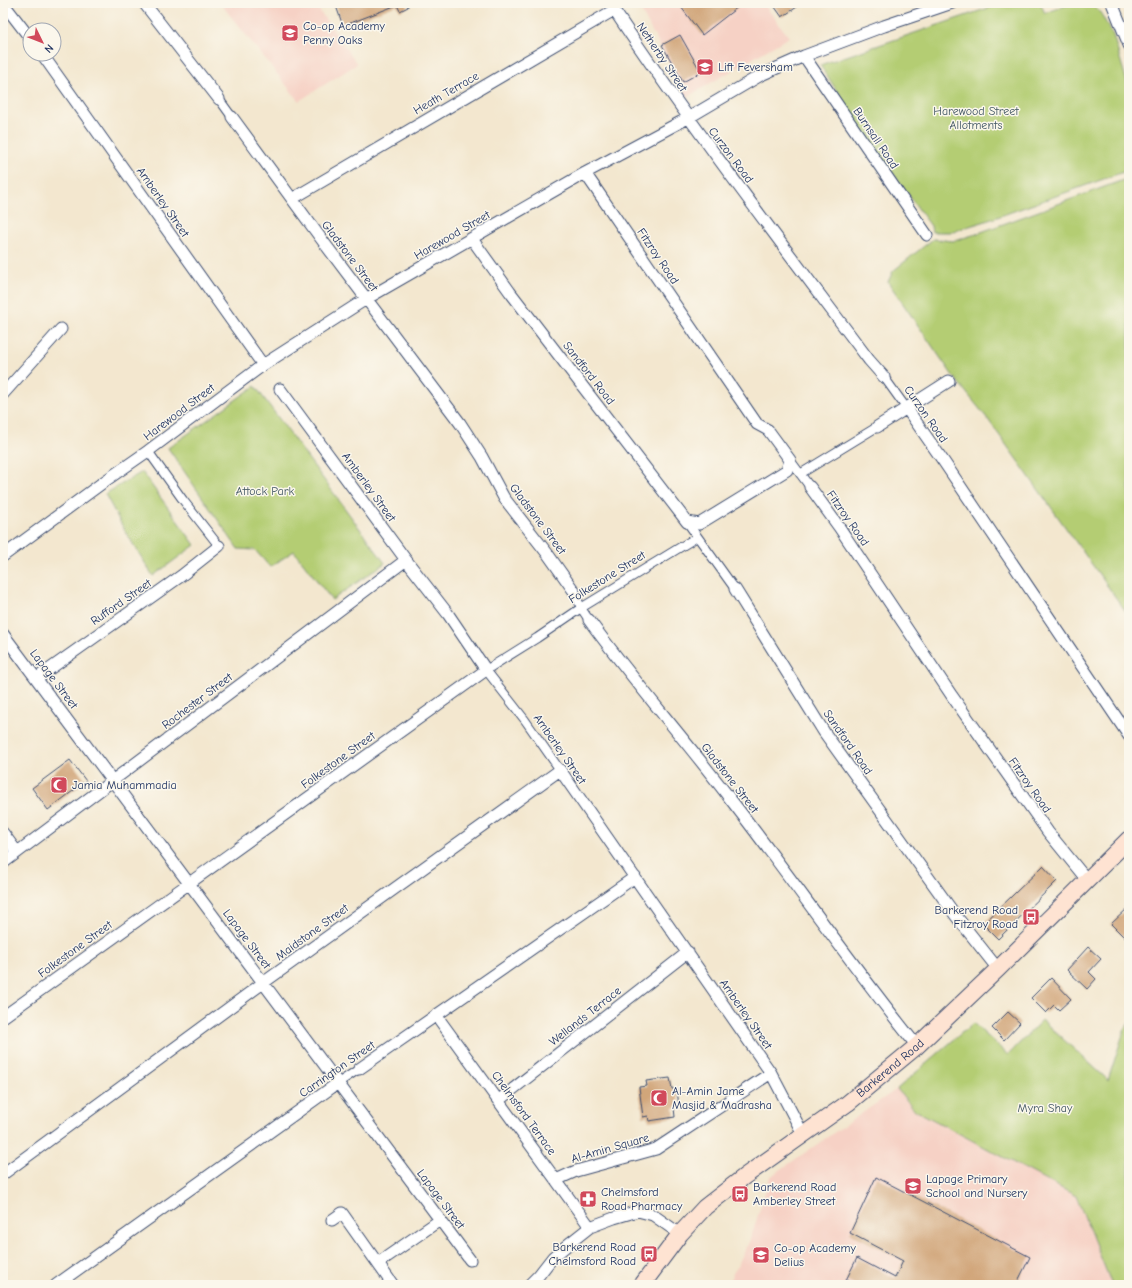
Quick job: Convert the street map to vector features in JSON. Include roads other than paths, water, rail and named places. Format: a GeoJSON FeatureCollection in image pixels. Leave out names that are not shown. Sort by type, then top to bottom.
{"type":"FeatureCollection","features":[{"type":"Feature","properties":{"kind":"main road","name":"Barkerend Road"},"geometry":{"type":"LineString","coordinates":[[642,1285],[680,1234],[705,1207],[745,1176],[848,1103],[917,1046],[998,969],[1129,839]]}},
{"type":"Feature","properties":{"kind":"street"},"geometry":{"type":"LineString","coordinates":[[3,3],[22,28]]}},
{"type":"Feature","properties":{"kind":"street","name":"Gladstone Street"},"geometry":{"type":"LineString","coordinates":[[144,3],[219,99],[366,299],[460,423],[482,457],[504,498],[547,553],[574,591],[581,608],[617,659],[731,799],[875,994],[917,1046]]}},
{"type":"Feature","properties":{"kind":"street","name":"Harewood Street"},"geometry":{"type":"LineString","coordinates":[[3,556],[148,451],[263,365],[366,299],[585,173],[688,118],[761,75],[804,56],[884,26],[952,3]]}},
{"type":"Feature","properties":{"kind":"street"},"geometry":{"type":"LineString","coordinates":[[1112,3],[1129,45]]}},
{"type":"Feature","properties":{"kind":"street","name":"Netherby Street"},"geometry":{"type":"LineString","coordinates":[[614,10],[688,118]]}},
{"type":"Feature","properties":{"kind":"street","name":"Heath Terrace"},"geometry":{"type":"LineString","coordinates":[[292,199],[614,10]]}},
{"type":"Feature","properties":{"kind":"street","name":"Burnsall Road"},"geometry":{"type":"LineString","coordinates":[[804,56],[927,235]]}},
{"type":"Feature","properties":{"kind":"street","name":"Amberley Street"},"geometry":{"type":"LineString","coordinates":[[48,62],[263,365]]}},
{"type":"Feature","properties":{"kind":"street","name":"Curzon Road"},"geometry":{"type":"LineString","coordinates":[[688,118],[907,409],[1129,736]]}},
{"type":"Feature","properties":{"kind":"street","name":"Fitzroy Road"},"geometry":{"type":"LineString","coordinates":[[585,173],[757,424],[768,430],[839,527],[956,703],[1048,832],[1087,880]]}},
{"type":"Feature","properties":{"kind":"street","name":"Sandford Road"},"geometry":{"type":"LineString","coordinates":[[472,239],[510,292],[687,522],[735,589],[824,732],[956,916],[998,969]]}},
{"type":"Feature","properties":{"kind":"street"},"geometry":{"type":"LineString","coordinates":[[3,394],[61,329]]}},
{"type":"Feature","properties":{"kind":"street"},"geometry":{"type":"LineString","coordinates":[[800,474],[907,409],[949,381]]}},
{"type":"Feature","properties":{"kind":"street","name":"Amberley Street"},"geometry":{"type":"LineString","coordinates":[[280,389],[406,560],[448,614],[486,670],[525,720],[592,818],[688,952],[771,1073],[803,1134]]}},
{"type":"Feature","properties":{"kind":"street"},"geometry":{"type":"LineString","coordinates":[[148,451],[183,500],[219,546]]}},
{"type":"Feature","properties":{"kind":"street"},"geometry":{"type":"LineString","coordinates":[[687,522],[699,524],[787,470],[790,460]]}},
{"type":"Feature","properties":{"kind":"street","name":"Folkestone Street"},"geometry":{"type":"LineString","coordinates":[[3,1017],[486,670],[581,608],[697,537]]}},
{"type":"Feature","properties":{"kind":"street","name":"Rufford Street"},"geometry":{"type":"LineString","coordinates":[[37,678],[181,576],[219,546]]}},
{"type":"Feature","properties":{"kind":"street","name":"Rochester Street"},"geometry":{"type":"LineString","coordinates":[[3,863],[406,560]]}},
{"type":"Feature","properties":{"kind":"street","name":"Lapage Street"},"geometry":{"type":"LineString","coordinates":[[3,634],[470,1260]]}},
{"type":"Feature","properties":{"kind":"street","name":"Maidstone Street"},"geometry":{"type":"LineString","coordinates":[[3,1174],[263,983],[560,770]]}},
{"type":"Feature","properties":{"kind":"street"},"geometry":{"type":"LineString","coordinates":[[3,833],[17,852]]}},
{"type":"Feature","properties":{"kind":"street","name":"Carrington Street"},"geometry":{"type":"LineString","coordinates":[[56,1285],[338,1083],[635,877]]}},
{"type":"Feature","properties":{"kind":"street","name":"Wellands Terrace"},"geometry":{"type":"LineString","coordinates":[[498,1100],[688,952]]}},
{"type":"Feature","properties":{"kind":"street","name":"Chelmsford Terrace"},"geometry":{"type":"LineString","coordinates":[[436,1015],[590,1227]]}},
{"type":"Feature","properties":{"kind":"street","name":"Al-Amin Square"},"geometry":{"type":"LineString","coordinates":[[556,1180],[576,1171],[656,1149],[771,1073]]}},
{"type":"Feature","properties":{"kind":"street"},"geometry":{"type":"LineString","coordinates":[[529,1285],[553,1257],[590,1227],[614,1218],[638,1211],[653,1215],[680,1234]]}},
{"type":"Feature","properties":{"kind":"street"},"geometry":{"type":"LineString","coordinates":[[332,1220],[342,1213],[393,1285]]}},
{"type":"Feature","properties":{"kind":"street"},"geometry":{"type":"LineString","coordinates":[[378,1263],[440,1220]]}},
{"type":"Feature","properties":{"kind":"place","name":"Co-op Academy Penny Oaks"},"geometry":{"type":"Point","coordinates":[290,33]}},
{"type":"Feature","properties":{"kind":"place","name":"Lift Feversham"},"geometry":{"type":"Point","coordinates":[705,67]}},
{"type":"Feature","properties":{"kind":"place","name":"Jamia Muhammadia"},"geometry":{"type":"Point","coordinates":[59,785]}},
{"type":"Feature","properties":{"kind":"place","name":"Barkerend Road Fitzroy Road"},"geometry":{"type":"Point","coordinates":[1031,917]}},
{"type":"Feature","properties":{"kind":"place","name":"Al-Amin Jame Masjid & Madrasha"},"geometry":{"type":"Point","coordinates":[659,1098]}},
{"type":"Feature","properties":{"kind":"place","name":"Lapage Primary School and Nursery"},"geometry":{"type":"Point","coordinates":[913,1186]}},
{"type":"Feature","properties":{"kind":"place","name":"Barkerend Road Amberley Street"},"geometry":{"type":"Point","coordinates":[740,1194]}},
{"type":"Feature","properties":{"kind":"place","name":"Chelmsford Road Pharmacy"},"geometry":{"type":"Point","coordinates":[588,1199]}},
{"type":"Feature","properties":{"kind":"place","name":"Barkerend Road Chelmsford Road"},"geometry":{"type":"Point","coordinates":[649,1254]}},
{"type":"Feature","properties":{"kind":"place","name":"Co-op Academy Delius"},"geometry":{"type":"Point","coordinates":[761,1255]}},
{"type":"Feature","properties":{"kind":"park label","name":"Harewood Street Allotments"},"geometry":{"type":"Point","coordinates":[976,118]}},
{"type":"Feature","properties":{"kind":"park label","name":"Attock Park"},"geometry":{"type":"Point","coordinates":[265,491]}},
{"type":"Feature","properties":{"kind":"park label","name":"Myra Shay"},"geometry":{"type":"Point","coordinates":[1045,1108]}}]}
